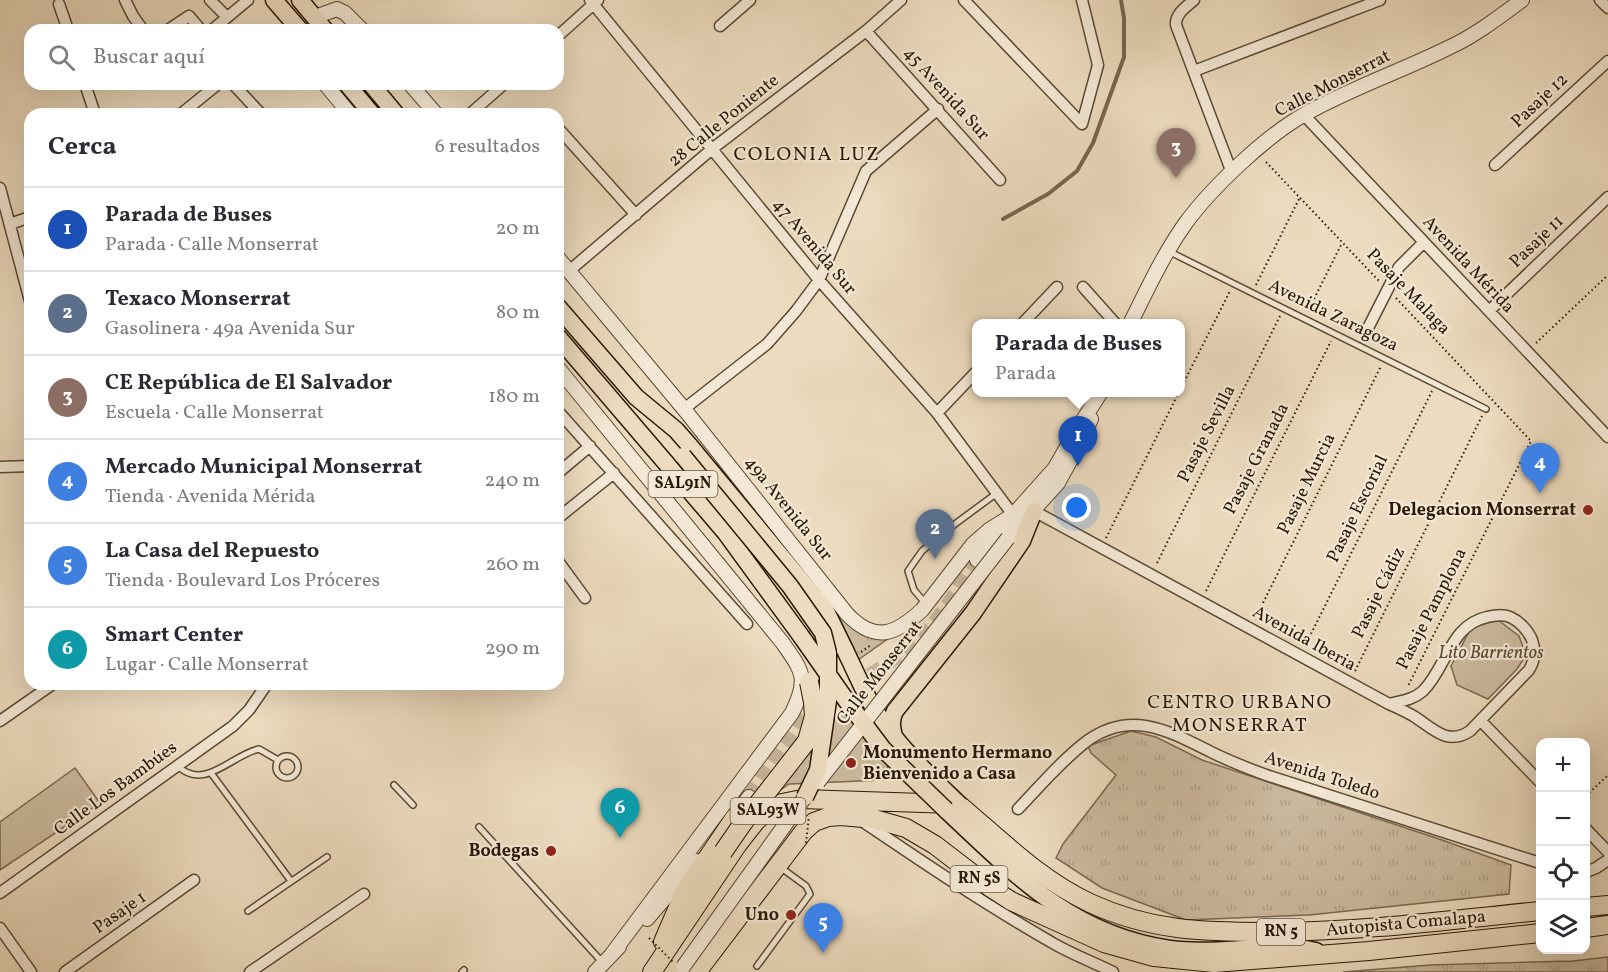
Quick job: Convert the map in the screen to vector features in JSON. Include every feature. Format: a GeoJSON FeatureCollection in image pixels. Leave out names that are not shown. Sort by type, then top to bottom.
{"type":"FeatureCollection","features":[{"type":"Feature","properties":{"kind":"highway"},"geometry":{"type":"LineString","coordinates":[[683,926],[698,890],[723,852],[807,741],[814,716],[813,702],[805,676]]}},
{"type":"Feature","properties":{"kind":"highway","name":"SAL93W"},"geometry":{"type":"LineString","coordinates":[[651,972],[738,844],[756,821],[771,808],[802,799],[829,799],[946,803],[954,809]]}},
{"type":"Feature","properties":{"kind":"highway","name":"Autopista Comalapa"},"geometry":{"type":"LineString","coordinates":[[954,809],[1059,886],[1110,911],[1152,925],[1208,932],[1324,932],[1536,911]]}},
{"type":"Feature","properties":{"kind":"highway"},"geometry":{"type":"LineString","coordinates":[[651,972],[685,891],[735,816]]}},
{"type":"Feature","properties":{"kind":"highway","name":"RN 5S"},"geometry":{"type":"LineString","coordinates":[[691,969],[738,926],[804,831],[814,822],[828,817],[856,817],[892,823],[913,831],[1011,901],[1116,948],[1154,957],[1214,963],[1334,953]]}},
{"type":"Feature","properties":{"kind":"highway"},"geometry":{"type":"LineString","coordinates":[[1590,907],[1608,905]]}},
{"type":"Feature","properties":{"kind":"highway"},"geometry":{"type":"LineString","coordinates":[[1590,927],[1608,925]]}},
{"type":"Feature","properties":{"kind":"highway","name":"Autopista Comalapa"},"geometry":{"type":"LineString","coordinates":[[1334,953],[1536,933]]}},
{"type":"Feature","properties":{"kind":"main road"},"geometry":{"type":"LineString","coordinates":[[274,0],[291,24]]}},
{"type":"Feature","properties":{"kind":"main road"},"geometry":{"type":"LineString","coordinates":[[300,0],[320,24]]}},
{"type":"Feature","properties":{"kind":"main road"},"geometry":{"type":"LineString","coordinates":[[352,90],[367,108]]}},
{"type":"Feature","properties":{"kind":"main road"},"geometry":{"type":"LineString","coordinates":[[376,90],[391,108]]}},
{"type":"Feature","properties":{"kind":"main road","name":"49a Avenida Sur"},"geometry":{"type":"LineString","coordinates":[[564,314],[636,397],[683,438],[804,581],[825,609],[851,653],[862,686],[878,716],[895,740],[954,809]]}},
{"type":"Feature","properties":{"kind":"main road","name":"SAL91N"},"geometry":{"type":"LineString","coordinates":[[564,344],[725,532],[801,636]]}},
{"type":"Feature","properties":{"kind":"main road"},"geometry":{"type":"LineString","coordinates":[[636,397],[790,586],[823,633],[828,653],[828,701],[818,770],[805,798]]}},
{"type":"Feature","properties":{"kind":"main road"},"geometry":{"type":"LineString","coordinates":[[895,740],[891,719],[895,711],[980,604],[1022,541],[1034,511]]}},
{"type":"Feature","properties":{"kind":"main road","name":"RN 5"},"geometry":{"type":"LineString","coordinates":[[801,636],[883,749],[954,809],[1015,875],[1050,902],[1083,921],[1119,936],[1179,950],[1286,947],[1334,953]]}},
{"type":"Feature","properties":{"kind":"street"},"geometry":{"type":"LineString","coordinates":[[125,0],[138,24]]}},
{"type":"Feature","properties":{"kind":"street"},"geometry":{"type":"LineString","coordinates":[[210,0],[227,17]]}},
{"type":"Feature","properties":{"kind":"street"},"geometry":{"type":"LineString","coordinates":[[219,24],[248,0]]}},
{"type":"Feature","properties":{"kind":"street"},"geometry":{"type":"LineString","coordinates":[[720,26],[750,0]]}},
{"type":"Feature","properties":{"kind":"street","name":"28 Calle Poniente"},"geometry":{"type":"LineString","coordinates":[[569,271],[712,149],[866,31],[901,0]]}},
{"type":"Feature","properties":{"kind":"street"},"geometry":{"type":"LineString","coordinates":[[964,0],[1082,124],[1098,65],[1082,0]]}},
{"type":"Feature","properties":{"kind":"street"},"geometry":{"type":"LineString","coordinates":[[1194,0],[1180,14],[1176,22],[1232,173]]}},
{"type":"Feature","properties":{"kind":"street"},"geometry":{"type":"LineString","coordinates":[[1194,71],[1380,0]]}},
{"type":"Feature","properties":{"kind":"street","name":"Calle Monserrat"},"geometry":{"type":"LineString","coordinates":[[1133,319],[1168,251],[1186,223],[1232,173],[1278,132],[1304,115],[1350,91],[1451,47],[1490,24],[1522,0]]}},
{"type":"Feature","properties":{"kind":"street"},"geometry":{"type":"LineString","coordinates":[[1600,0],[1608,8]]}},
{"type":"Feature","properties":{"kind":"street"},"geometry":{"type":"LineString","coordinates":[[564,30],[594,2]]}},
{"type":"Feature","properties":{"kind":"street","name":"47 Avenida Sur"},"geometry":{"type":"LineString","coordinates":[[594,2],[819,280],[937,413],[1013,515]]}},
{"type":"Feature","properties":{"kind":"street"},"geometry":{"type":"LineString","coordinates":[[59,4],[66,24]]}},
{"type":"Feature","properties":{"kind":"street"},"geometry":{"type":"LineString","coordinates":[[320,24],[336,5],[356,24]]}},
{"type":"Feature","properties":{"kind":"street"},"geometry":{"type":"LineString","coordinates":[[177,24],[189,16],[196,24]]}},
{"type":"Feature","properties":{"kind":"street","name":"45 Avenida Sur"},"geometry":{"type":"LineString","coordinates":[[866,31],[1000,180]]}},
{"type":"Feature","properties":{"kind":"street","name":"Pasaje 12"},"geometry":{"type":"LineString","coordinates":[[1495,165],[1608,61]]}},
{"type":"Feature","properties":{"kind":"street"},"geometry":{"type":"LineString","coordinates":[[87,90],[93,108]]}},
{"type":"Feature","properties":{"kind":"street"},"geometry":{"type":"LineString","coordinates":[[188,108],[211,90]]}},
{"type":"Feature","properties":{"kind":"street"},"geometry":{"type":"LineString","coordinates":[[239,90],[256,108]]}},
{"type":"Feature","properties":{"kind":"street"},"geometry":{"type":"LineString","coordinates":[[330,90],[345,108]]}},
{"type":"Feature","properties":{"kind":"street"},"geometry":{"type":"LineString","coordinates":[[415,90],[431,108]]}},
{"type":"Feature","properties":{"kind":"street"},"geometry":{"type":"LineString","coordinates":[[477,108],[497,90]]}},
{"type":"Feature","properties":{"kind":"street"},"geometry":{"type":"LineString","coordinates":[[684,409],[767,344],[796,311],[819,280],[866,171],[938,109]]}},
{"type":"Feature","properties":{"kind":"street","name":"Avenida Mérida"},"geometry":{"type":"LineString","coordinates":[[1304,115],[1608,437]]}},
{"type":"Feature","properties":{"kind":"street"},"geometry":{"type":"LineString","coordinates":[[564,135],[636,215]]}},
{"type":"Feature","properties":{"kind":"street"},"geometry":{"type":"LineString","coordinates":[[0,188],[24,278]]}},
{"type":"Feature","properties":{"kind":"street","name":"Pasaje 11"},"geometry":{"type":"LineString","coordinates":[[1489,311],[1608,197]]}},
{"type":"Feature","properties":{"kind":"street"},"geometry":{"type":"LineString","coordinates":[[10,224],[24,219]]}},
{"type":"Feature","properties":{"kind":"street"},"geometry":{"type":"LineString","coordinates":[[1366,332],[1402,264],[1424,242]]}},
{"type":"Feature","properties":{"kind":"street","name":"49a Avenida Sur"},"geometry":{"type":"LineString","coordinates":[[564,265],[684,409],[847,614],[865,628],[884,634]]}},
{"type":"Feature","properties":{"kind":"street"},"geometry":{"type":"LineString","coordinates":[[1027,319],[1057,287]]}},
{"type":"Feature","properties":{"kind":"street"},"geometry":{"type":"LineString","coordinates":[[1083,287],[1112,319]]}},
{"type":"Feature","properties":{"kind":"street"},"geometry":{"type":"LineString","coordinates":[[564,375],[782,642],[805,676],[792,713],[604,963]]}},
{"type":"Feature","properties":{"kind":"street"},"geometry":{"type":"LineString","coordinates":[[937,413],[972,376]]}},
{"type":"Feature","properties":{"kind":"street","name":"Calle Monserrat"},"geometry":{"type":"LineString","coordinates":[[977,560],[1055,468],[1076,430],[1099,397]]}},
{"type":"Feature","properties":{"kind":"street","name":"Calle Monserrat"},"geometry":{"type":"LineString","coordinates":[[691,969],[805,798],[1008,538],[1058,483],[1080,444],[1100,397]]}},
{"type":"Feature","properties":{"kind":"street"},"geometry":{"type":"LineString","coordinates":[[564,418],[747,624]]}},
{"type":"Feature","properties":{"kind":"street"},"geometry":{"type":"LineString","coordinates":[[564,468],[590,446]]}},
{"type":"Feature","properties":{"kind":"street"},"geometry":{"type":"LineString","coordinates":[[0,467],[24,466]]}},
{"type":"Feature","properties":{"kind":"street"},"geometry":{"type":"LineString","coordinates":[[564,513],[614,473]]}},
{"type":"Feature","properties":{"kind":"street","name":"Avenida Iberia"},"geometry":{"type":"LineString","coordinates":[[1034,511],[1447,737],[1467,734],[1529,670],[1534,661],[1532,640],[1517,621],[1505,615],[1485,617],[1469,625],[1455,639],[1424,690],[1411,699],[1389,704]]}},
{"type":"Feature","properties":{"kind":"street"},"geometry":{"type":"LineString","coordinates":[[884,634],[899,628],[913,618],[973,544],[989,530],[1013,515]]}},
{"type":"Feature","properties":{"kind":"street"},"geometry":{"type":"LineString","coordinates":[[564,569],[585,598]]}},
{"type":"Feature","properties":{"kind":"street"},"geometry":{"type":"LineString","coordinates":[[0,721],[44,690]]}},
{"type":"Feature","properties":{"kind":"street","name":"Calle Los Bambúes"},"geometry":{"type":"LineString","coordinates":[[0,893],[233,726],[249,710],[263,690]]}},
{"type":"Feature","properties":{"kind":"street"},"geometry":{"type":"LineString","coordinates":[[1481,720],[1536,778]]}},
{"type":"Feature","properties":{"kind":"street","name":"Avenida Toledo"},"geometry":{"type":"LineString","coordinates":[[1018,809],[1087,741],[1113,728],[1140,724],[1164,730],[1237,765],[1266,776],[1536,862]]}},
{"type":"Feature","properties":{"kind":"street"},"geometry":{"type":"LineString","coordinates":[[604,963],[651,914],[749,797]]}},
{"type":"Feature","properties":{"kind":"street"},"geometry":{"type":"LineString","coordinates":[[856,817],[944,877],[1053,944],[1113,972]]}},
{"type":"Feature","properties":{"kind":"street"},"geometry":{"type":"LineString","coordinates":[[1590,833],[1608,852]]}},
{"type":"Feature","properties":{"kind":"street"},"geometry":{"type":"LineString","coordinates":[[1590,870],[1608,860]]}},
{"type":"Feature","properties":{"kind":"street","name":"Pasaje 1"},"geometry":{"type":"LineString","coordinates":[[65,972],[194,880]]}},
{"type":"Feature","properties":{"kind":"street"},"geometry":{"type":"LineString","coordinates":[[250,972],[364,894]]}},
{"type":"Feature","properties":{"kind":"street"},"geometry":{"type":"LineString","coordinates":[[0,928],[31,972]]}},
{"type":"Feature","properties":{"kind":"lane","name":"Avenida Zaragoza"},"geometry":{"type":"LineString","coordinates":[[1168,251],[1486,409]]}},
{"type":"Feature","properties":{"kind":"lane"},"geometry":{"type":"LineString","coordinates":[[926,604],[914,590],[908,572],[922,551],[997,493]]}},
{"type":"Feature","properties":{"kind":"lane"},"geometry":{"type":"LineString","coordinates":[[178,766],[183,771],[193,774],[212,773],[244,754],[259,749],[278,760]]}},
{"type":"Feature","properties":{"kind":"lane"},"geometry":{"type":"LineString","coordinates":[[286,755],[295,758],[299,766],[296,774],[288,779],[280,776],[276,768],[278,760],[286,755]]}},
{"type":"Feature","properties":{"kind":"lane"},"geometry":{"type":"LineString","coordinates":[[212,773],[291,881]]}},
{"type":"Feature","properties":{"kind":"lane"},"geometry":{"type":"LineString","coordinates":[[394,785],[413,805]]}},
{"type":"Feature","properties":{"kind":"lane"},"geometry":{"type":"LineString","coordinates":[[479,827],[604,963]]}},
{"type":"Feature","properties":{"kind":"lane"},"geometry":{"type":"LineString","coordinates":[[248,912],[327,857]]}},
{"type":"Feature","properties":{"kind":"lane"},"geometry":{"type":"LineString","coordinates":[[757,966],[810,894],[806,886],[778,866]]}},
{"type":"Feature","properties":{"kind":"path","name":"Pasaje Malaga"},"geometry":{"type":"LineString","coordinates":[[1266,162],[1531,441]]}},
{"type":"Feature","properties":{"kind":"path"},"geometry":{"type":"LineString","coordinates":[[1252,293],[1300,198]]}},
{"type":"Feature","properties":{"kind":"path"},"geometry":{"type":"LineString","coordinates":[[1304,318],[1342,242]]}},
{"type":"Feature","properties":{"kind":"path"},"geometry":{"type":"LineString","coordinates":[[1527,352],[1608,274]]}},
{"type":"Feature","properties":{"kind":"path"},"geometry":{"type":"LineString","coordinates":[[1185,379],[1233,283]]}},
{"type":"Feature","properties":{"kind":"path","name":"Pasaje Sevilla"},"geometry":{"type":"LineString","coordinates":[[1153,571],[1284,309]]}},
{"type":"Feature","properties":{"kind":"path","name":"Pasaje Granada"},"geometry":{"type":"LineString","coordinates":[[1204,596],[1335,334]]}},
{"type":"Feature","properties":{"kind":"path","name":"Pasaje Murcia"},"geometry":{"type":"LineString","coordinates":[[1254,621],[1385,359]]}},
{"type":"Feature","properties":{"kind":"path","name":"Pasaje Escorial"},"geometry":{"type":"LineString","coordinates":[[1305,646],[1435,384]]}},
{"type":"Feature","properties":{"kind":"path"},"geometry":{"type":"LineString","coordinates":[[1102,546],[1176,397]]}},
{"type":"Feature","properties":{"kind":"path","name":"Pasaje Cádiz"},"geometry":{"type":"LineString","coordinates":[[1355,671],[1486,409]]}},
{"type":"Feature","properties":{"kind":"path","name":"Pasaje Pamplona"},"geometry":{"type":"LineString","coordinates":[[1406,692],[1531,441]]}},
{"type":"Feature","properties":{"kind":"path"},"geometry":{"type":"LineString","coordinates":[[851,653],[884,634]]}},
{"type":"Feature","properties":{"kind":"path"},"geometry":{"type":"LineString","coordinates":[[1590,792],[1608,775]]}},
{"type":"Feature","properties":{"kind":"path"},"geometry":{"type":"LineString","coordinates":[[649,938],[691,969]]}},
{"type":"Feature","properties":{"kind":"green space"},"geometry":{"type":"Polygon","coordinates":[[[716,463],[856,630],[862,635],[889,638],[858,660],[823,596],[716,463]]]}},
{"type":"Feature","properties":{"kind":"green space","name":"Lito Barrientos"},"geometry":{"type":"Polygon","coordinates":[[[1498,620],[1519,636],[1526,655],[1517,669],[1488,699],[1457,685],[1451,666],[1471,628],[1498,620]]]}},
{"type":"Feature","properties":{"kind":"green space"},"geometry":{"type":"Polygon","coordinates":[[[853,695],[893,745],[884,780],[789,784],[766,800],[853,695]]]}},
{"type":"Feature","properties":{"kind":"green space"},"geometry":{"type":"Polygon","coordinates":[[[1131,731],[1156,737],[1202,760],[1511,865],[1509,894],[1309,915],[1186,920],[1102,888],[1056,858],[1063,844],[1116,775],[1091,753],[1088,746],[1131,731]]]}},
{"type":"Feature","properties":{"kind":"green space"},"geometry":{"type":"Polygon","coordinates":[[[75,768],[100,803],[0,870],[0,822],[75,768]]]}},
{"type":"Feature","properties":{"kind":"green space"},"geometry":{"type":"Polygon","coordinates":[[[1608,957],[1608,972],[1343,972],[1430,965],[1573,961],[1608,957]]]}},
{"type":"Feature","properties":{"kind":"waterway"},"geometry":{"type":"LineString","coordinates":[[1003,219],[1048,194],[1077,171],[1093,143],[1124,57],[1124,18],[1121,0]]}},
{"type":"Feature","properties":{"kind":"tunnel"},"geometry":{"type":"LineString","coordinates":[[831,692],[857,681],[907,649],[935,621],[977,560]]}},
{"type":"Feature","properties":{"kind":"tunnel"},"geometry":{"type":"LineString","coordinates":[[749,797],[801,721],[816,704]]}},
{"type":"Feature","properties":{"kind":"place","name":"CE República de El Salvador"},"geometry":{"type":"Point","coordinates":[1176,178]}},
{"type":"Feature","properties":{"kind":"place","name":"Parada de Buses"},"geometry":{"type":"Point","coordinates":[1078,466]}},
{"type":"Feature","properties":{"kind":"place","name":"Mercado Municipal Monserrat"},"geometry":{"type":"Point","coordinates":[1540,493]}},
{"type":"Feature","properties":{"kind":"place","name":"Delegacion Monserrat"},"geometry":{"type":"Point","coordinates":[1588,510]}},
{"type":"Feature","properties":{"kind":"place","name":"Texaco Monserrat"},"geometry":{"type":"Point","coordinates":[935,559]}},
{"type":"Feature","properties":{"kind":"place","name":"Monumento Hermano Bienvenido a Casa"},"geometry":{"type":"Point","coordinates":[851,763]}},
{"type":"Feature","properties":{"kind":"place","name":"Smart Center"},"geometry":{"type":"Point","coordinates":[620,838]}},
{"type":"Feature","properties":{"kind":"place","name":"Bodegas"},"geometry":{"type":"Point","coordinates":[551,851]}},
{"type":"Feature","properties":{"kind":"place","name":"Uno"},"geometry":{"type":"Point","coordinates":[791,915]}},
{"type":"Feature","properties":{"kind":"place","name":"La Casa del Repuesto"},"geometry":{"type":"Point","coordinates":[823,953]}},
{"type":"Feature","properties":{"kind":"district","name":"COLONIA LUZ"},"geometry":{"type":"Point","coordinates":[807,155]}},
{"type":"Feature","properties":{"kind":"district","name":"CENTRO URBANO MONSERRAT"},"geometry":{"type":"Point","coordinates":[1240,714]}}]}
